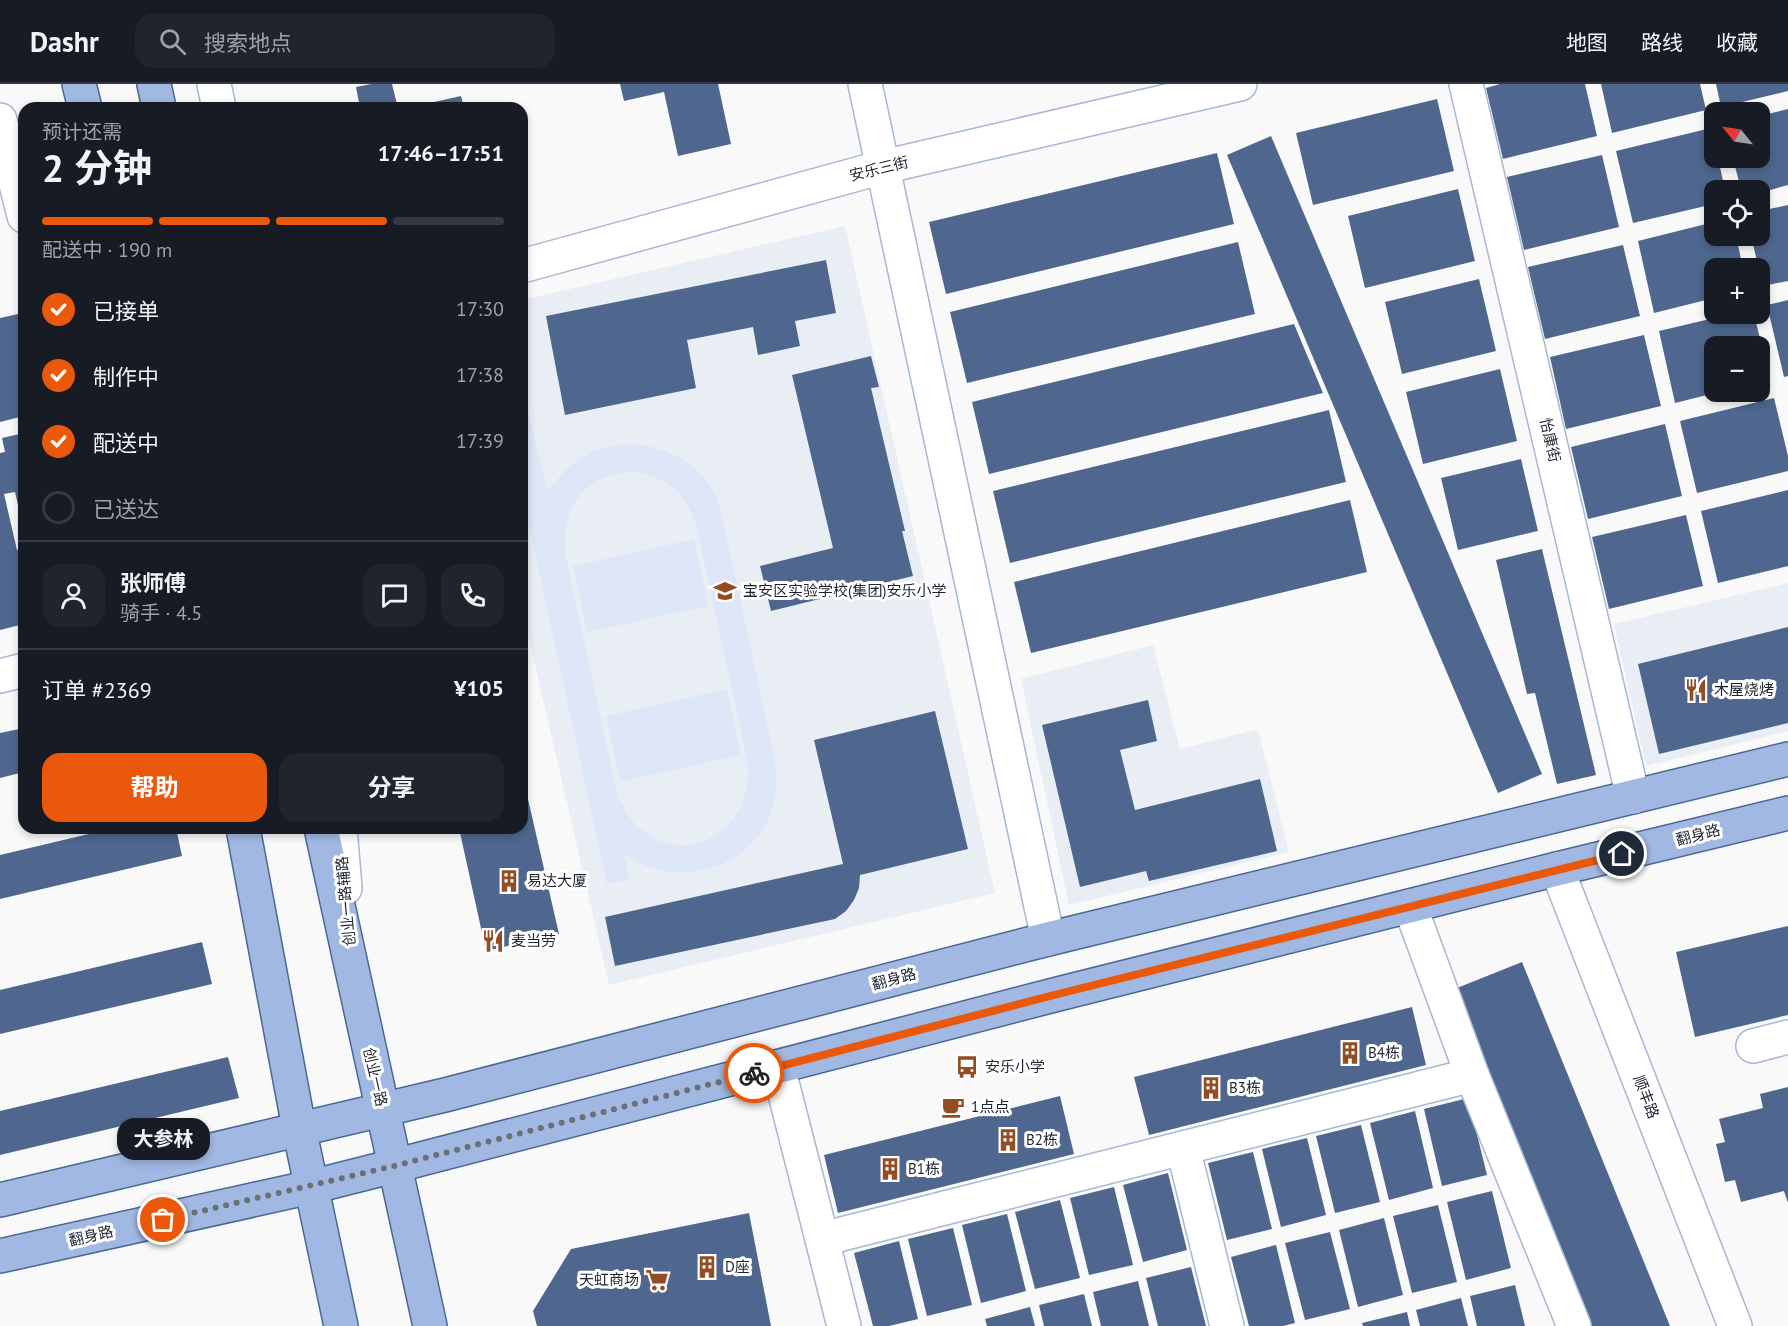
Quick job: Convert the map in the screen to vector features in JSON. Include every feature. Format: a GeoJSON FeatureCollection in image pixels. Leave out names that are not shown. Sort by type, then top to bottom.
{"type":"FeatureCollection","features":[{"type":"Feature","properties":{"kind":"main road"},"geometry":{"type":"LineString","coordinates":[[79,84],[84,102]]}},
{"type":"Feature","properties":{"kind":"main road"},"geometry":{"type":"LineString","coordinates":[[154,84],[158,102]]}},
{"type":"Feature","properties":{"kind":"main road","name":"翻身路"},"geometry":{"type":"LineString","coordinates":[[0,1200],[298,1128],[382,1111],[1048,939],[1788,759]]}},
{"type":"Feature","properties":{"kind":"main road","name":"翻身路"},"geometry":{"type":"LineString","coordinates":[[0,1256],[311,1187],[778,1066],[1557,869],[1788,813]]}},
{"type":"Feature","properties":{"kind":"main road"},"geometry":{"type":"LineString","coordinates":[[244,834],[298,1128],[341,1326]]}},
{"type":"Feature","properties":{"kind":"main road","name":"创业一路"},"geometry":{"type":"LineString","coordinates":[[322,834],[430,1326]]}},
{"type":"Feature","properties":{"kind":"street"},"geometry":{"type":"LineString","coordinates":[[214,84],[218,102]]}},
{"type":"Feature","properties":{"kind":"street"},"geometry":{"type":"LineString","coordinates":[[865,84],[1048,939]]}},
{"type":"Feature","properties":{"kind":"street","name":"安乐三街"},"geometry":{"type":"LineString","coordinates":[[528,264],[883,167],[1240,84]]}},
{"type":"Feature","properties":{"kind":"street","name":"怡康街"},"geometry":{"type":"LineString","coordinates":[[1466,84],[1633,797]]}},
{"type":"Feature","properties":{"kind":"street"},"geometry":{"type":"LineString","coordinates":[[0,120],[18,192]]}},
{"type":"Feature","properties":{"kind":"street"},"geometry":{"type":"LineString","coordinates":[[0,676],[18,672]]}},
{"type":"Feature","properties":{"kind":"street","name":"创业一路辅路"},"geometry":{"type":"LineString","coordinates":[[340,834],[352,974]]}},
{"type":"Feature","properties":{"kind":"street","name":"顺丰路"},"geometry":{"type":"LineString","coordinates":[[1557,869],[1735,1326]]}},
{"type":"Feature","properties":{"kind":"street"},"geometry":{"type":"LineString","coordinates":[[1410,906],[1472,1075],[1574,1326]]}},
{"type":"Feature","properties":{"kind":"street"},"geometry":{"type":"LineString","coordinates":[[1753,1046],[1788,1037]]}},
{"type":"Feature","properties":{"kind":"street"},"geometry":{"type":"LineString","coordinates":[[778,1066],[844,1326]]}},
{"type":"Feature","properties":{"kind":"street"},"geometry":{"type":"LineString","coordinates":[[822,1239],[1472,1075]]}},
{"type":"Feature","properties":{"kind":"street"},"geometry":{"type":"LineString","coordinates":[[1183,1148],[1227,1326]]}},
{"type":"Feature","properties":{"kind":"shaded area","name":"宝安区实验学校(集团)安乐小学"},"geometry":{"type":"Polygon","coordinates":[[[845,226],[995,893],[609,985],[528,635],[528,299],[845,226]]]}},
{"type":"Feature","properties":{"kind":"shaded area"},"geometry":{"type":"Polygon","coordinates":[[[528,412],[548,491],[561,475],[582,457],[605,447],[623,444],[642,445],[676,456],[691,466],[715,494],[722,516],[775,760],[775,795],[764,828],[749,845],[731,859],[711,868],[689,872],[667,871],[645,865],[625,854],[629,879],[607,884],[528,522],[528,412]],[[634,472],[617,474],[590,486],[580,495],[568,520],[565,553],[617,793],[631,820],[651,837],[673,844],[696,844],[717,835],[734,818],[745,795],[748,764],[696,524],[680,495],[665,482],[634,472]]]}},
{"type":"Feature","properties":{"kind":"shaded area"},"geometry":{"type":"Polygon","coordinates":[[[694,539],[709,606],[587,632],[573,566],[694,539]]]}},
{"type":"Feature","properties":{"kind":"shaded area"},"geometry":{"type":"Polygon","coordinates":[[[1788,583],[1788,731],[1646,766],[1614,624],[1788,583]]]}},
{"type":"Feature","properties":{"kind":"shaded area"},"geometry":{"type":"Polygon","coordinates":[[[1153,645],[1180,749],[1258,729],[1289,852],[1069,905],[1021,679],[1153,645]]]}},
{"type":"Feature","properties":{"kind":"shaded area"},"geometry":{"type":"Polygon","coordinates":[[[727,689],[741,755],[620,782],[606,716],[727,689]]]}},
{"type":"Feature","properties":{"kind":"building"},"geometry":{"type":"Polygon","coordinates":[[[392,84],[396,102],[359,102],[356,87],[392,84]]]}},
{"type":"Feature","properties":{"kind":"building"},"geometry":{"type":"Polygon","coordinates":[[[620,84],[718,84],[731,144],[678,156],[664,92],[624,101],[620,84]]]}},
{"type":"Feature","properties":{"kind":"building"},"geometry":{"type":"Polygon","coordinates":[[[1500,84],[1585,84],[1597,136],[1503,159],[1486,88],[1500,84]]]}},
{"type":"Feature","properties":{"kind":"building"},"geometry":{"type":"Polygon","coordinates":[[[1601,84],[1700,84],[1704,110],[1612,133],[1601,84]]]}},
{"type":"Feature","properties":{"kind":"building"},"geometry":{"type":"Polygon","coordinates":[[[1716,84],[1788,84],[1788,91],[1742,102],[1720,102],[1716,84]]]}},
{"type":"Feature","properties":{"kind":"building"},"geometry":{"type":"Polygon","coordinates":[[[461,96],[462,102],[434,102],[461,96]]]}},
{"type":"Feature","properties":{"kind":"building"},"geometry":{"type":"Polygon","coordinates":[[[1437,99],[1454,171],[1313,205],[1296,133],[1437,99]]]}},
{"type":"Feature","properties":{"kind":"building"},"geometry":{"type":"Polygon","coordinates":[[[1788,109],[1788,185],[1770,190],[1770,180],[1738,180],[1736,168],[1770,168],[1770,114],[1788,109]]]}},
{"type":"Feature","properties":{"kind":"building"},"geometry":{"type":"Polygon","coordinates":[[[1704,130],[1704,168],[1720,168],[1723,180],[1704,180],[1704,206],[1633,223],[1616,151],[1704,130]]]}},
{"type":"Feature","properties":{"kind":"building"},"geometry":{"type":"Polygon","coordinates":[[[1271,136],[1542,774],[1498,793],[1227,155],[1271,136]]]}},
{"type":"Feature","properties":{"kind":"building"},"geometry":{"type":"Polygon","coordinates":[[[1217,153],[1234,224],[946,294],[929,222],[1217,153]]]}},
{"type":"Feature","properties":{"kind":"building"},"geometry":{"type":"Polygon","coordinates":[[[1602,155],[1619,227],[1524,250],[1507,177],[1602,155]]]}},
{"type":"Feature","properties":{"kind":"building"},"geometry":{"type":"Polygon","coordinates":[[[1458,189],[1475,261],[1365,288],[1348,216],[1458,189]]]}},
{"type":"Feature","properties":{"kind":"building"},"geometry":{"type":"Polygon","coordinates":[[[1788,205],[1788,281],[1770,285],[1770,258],[1756,258],[1753,246],[1770,246],[1770,209],[1788,205]]]}},
{"type":"Feature","properties":{"kind":"building"},"geometry":{"type":"Polygon","coordinates":[[[1704,224],[1704,246],[1738,246],[1741,258],[1704,258],[1704,300],[1654,313],[1638,241],[1704,224]]]}},
{"type":"Feature","properties":{"kind":"building"},"geometry":{"type":"Polygon","coordinates":[[[1238,242],[1255,314],[967,383],[950,312],[1238,242]]]}},
{"type":"Feature","properties":{"kind":"building"},"geometry":{"type":"Polygon","coordinates":[[[1623,245],[1640,316],[1545,339],[1528,267],[1623,245]]]}},
{"type":"Feature","properties":{"kind":"building"},"geometry":{"type":"Polygon","coordinates":[[[826,260],[836,313],[795,321],[800,346],[758,355],[753,327],[687,340],[696,388],[565,415],[546,316],[826,260]]]}},
{"type":"Feature","properties":{"kind":"building"},"geometry":{"type":"Polygon","coordinates":[[[1479,279],[1496,351],[1402,374],[1385,302],[1479,279]]]}},
{"type":"Feature","properties":{"kind":"building"},"geometry":{"type":"Polygon","coordinates":[[[1788,300],[1788,376],[1784,377],[1770,318],[1770,304],[1788,300]]]}},
{"type":"Feature","properties":{"kind":"building"},"geometry":{"type":"Polygon","coordinates":[[[18,314],[18,418],[0,422],[0,318],[18,314]]]}},
{"type":"Feature","properties":{"kind":"building"},"geometry":{"type":"Polygon","coordinates":[[[1704,320],[1704,324],[1756,324],[1759,336],[1704,336],[1704,396],[1675,403],[1659,331],[1704,320]]]}},
{"type":"Feature","properties":{"kind":"building"},"geometry":{"type":"Polygon","coordinates":[[[1294,324],[1323,393],[989,474],[972,402],[1294,324]]]}},
{"type":"Feature","properties":{"kind":"building"},"geometry":{"type":"Polygon","coordinates":[[[1644,335],[1661,406],[1566,429],[1550,357],[1644,335]]]}},
{"type":"Feature","properties":{"kind":"building"},"geometry":{"type":"Polygon","coordinates":[[[871,356],[879,387],[871,388],[905,531],[902,531],[913,576],[771,611],[760,566],[833,548],[792,375],[871,356]]]}},
{"type":"Feature","properties":{"kind":"building"},"geometry":{"type":"Polygon","coordinates":[[[1500,369],[1517,441],[1423,464],[1406,392],[1500,369]]]}},
{"type":"Feature","properties":{"kind":"building"},"geometry":{"type":"Polygon","coordinates":[[[1774,398],[1788,456],[1788,471],[1697,493],[1680,421],[1758,402],[1770,402],[1770,399],[1774,398]]]}},
{"type":"Feature","properties":{"kind":"building"},"geometry":{"type":"Polygon","coordinates":[[[1329,410],[1346,482],[1010,563],[993,491],[1329,410]]]}},
{"type":"Feature","properties":{"kind":"building"},"geometry":{"type":"Polygon","coordinates":[[[1665,424],[1682,496],[1588,519],[1571,447],[1665,424]]]}},
{"type":"Feature","properties":{"kind":"building"},"geometry":{"type":"Polygon","coordinates":[[[18,434],[18,505],[15,492],[4,494],[18,550],[18,626],[0,630],[0,453],[5,452],[2,438],[18,434]]]}},
{"type":"Feature","properties":{"kind":"building"},"geometry":{"type":"Polygon","coordinates":[[[1521,459],[1538,531],[1458,550],[1441,478],[1521,459]]]}},
{"type":"Feature","properties":{"kind":"building"},"geometry":{"type":"Polygon","coordinates":[[[1788,490],[1788,566],[1718,583],[1701,511],[1788,490]]]}},
{"type":"Feature","properties":{"kind":"building"},"geometry":{"type":"Polygon","coordinates":[[[1350,500],[1367,572],[1031,653],[1014,582],[1350,500]]]}},
{"type":"Feature","properties":{"kind":"building"},"geometry":{"type":"Polygon","coordinates":[[[1686,515],[1703,586],[1609,609],[1592,537],[1686,515]]]}},
{"type":"Feature","properties":{"kind":"building"},"geometry":{"type":"Polygon","coordinates":[[[1542,549],[1596,775],[1557,784],[1535,693],[1527,694],[1496,560],[1542,549]]]}},
{"type":"Feature","properties":{"kind":"building"},"geometry":{"type":"Polygon","coordinates":[[[1788,627],[1788,723],[1659,754],[1638,664],[1788,627]]]}},
{"type":"Feature","properties":{"kind":"building"},"geometry":{"type":"Polygon","coordinates":[[[1148,700],[1157,741],[1120,750],[1135,810],[1260,779],[1277,851],[1149,881],[1146,871],[1080,887],[1042,725],[1148,700]]]}},
{"type":"Feature","properties":{"kind":"building"},"geometry":{"type":"Polygon","coordinates":[[[935,711],[968,849],[860,875],[859,888],[854,900],[846,911],[835,919],[615,966],[605,917],[843,864],[814,740],[935,711]]]}},
{"type":"Feature","properties":{"kind":"building"},"geometry":{"type":"Polygon","coordinates":[[[18,729],[18,774],[0,778],[0,733],[18,729]]]}},
{"type":"Feature","properties":{"kind":"building","name":"易达大厦"},"geometry":{"type":"Polygon","coordinates":[[[528,799],[559,934],[486,951],[460,834],[528,834],[528,799]]]}},
{"type":"Feature","properties":{"kind":"building"},"geometry":{"type":"Polygon","coordinates":[[[89,834],[177,834],[182,856],[0,899],[0,855],[89,834]]]}},
{"type":"Feature","properties":{"kind":"building"},"geometry":{"type":"Polygon","coordinates":[[[1788,926],[1788,1015],[1695,1037],[1676,952],[1788,926]]]}},
{"type":"Feature","properties":{"kind":"building"},"geometry":{"type":"Polygon","coordinates":[[[202,942],[212,984],[0,1034],[0,990],[202,942]]]}},
{"type":"Feature","properties":{"kind":"building"},"geometry":{"type":"Polygon","coordinates":[[[1522,962],[1670,1326],[1588,1326],[1452,990],[1522,962]]]}},
{"type":"Feature","properties":{"kind":"building"},"geometry":{"type":"Polygon","coordinates":[[[1412,1007],[1426,1065],[1149,1135],[1134,1077],[1412,1007]]]}},
{"type":"Feature","properties":{"kind":"building"},"geometry":{"type":"Polygon","coordinates":[[[228,1057],[239,1098],[0,1155],[0,1111],[228,1057]]]}},
{"type":"Feature","properties":{"kind":"building"},"geometry":{"type":"Polygon","coordinates":[[[1788,1087],[1788,1203],[1784,1191],[1741,1202],[1735,1180],[1725,1182],[1716,1144],[1725,1142],[1719,1119],[1763,1108],[1760,1094],[1788,1087]]]}},
{"type":"Feature","properties":{"kind":"building"},"geometry":{"type":"Polygon","coordinates":[[[1060,1096],[1074,1154],[838,1213],[824,1155],[1060,1096]]]}},
{"type":"Feature","properties":{"kind":"building"},"geometry":{"type":"Polygon","coordinates":[[[1468,1098],[1487,1175],[1442,1186],[1424,1109],[1468,1098]]]}},
{"type":"Feature","properties":{"kind":"building"},"geometry":{"type":"Polygon","coordinates":[[[1415,1111],[1433,1188],[1389,1200],[1370,1123],[1415,1111]]]}},
{"type":"Feature","properties":{"kind":"building"},"geometry":{"type":"Polygon","coordinates":[[[1361,1125],[1380,1202],[1335,1213],[1316,1136],[1361,1125]]]}},
{"type":"Feature","properties":{"kind":"building"},"geometry":{"type":"Polygon","coordinates":[[[1307,1138],[1326,1215],[1281,1227],[1262,1149],[1307,1138]]]}},
{"type":"Feature","properties":{"kind":"building"},"geometry":{"type":"Polygon","coordinates":[[[1253,1152],[1272,1229],[1227,1240],[1208,1163],[1253,1152]]]}},
{"type":"Feature","properties":{"kind":"building"},"geometry":{"type":"Polygon","coordinates":[[[1168,1173],[1187,1250],[1143,1262],[1123,1185],[1168,1173]]]}},
{"type":"Feature","properties":{"kind":"building"},"geometry":{"type":"Polygon","coordinates":[[[1114,1187],[1133,1265],[1089,1275],[1070,1198],[1114,1187]]]}},
{"type":"Feature","properties":{"kind":"building"},"geometry":{"type":"Polygon","coordinates":[[[1492,1191],[1511,1268],[1466,1280],[1447,1202],[1492,1191]]]}},
{"type":"Feature","properties":{"kind":"building"},"geometry":{"type":"Polygon","coordinates":[[[1060,1200],[1080,1278],[1035,1289],[1015,1212],[1060,1200]]]}},
{"type":"Feature","properties":{"kind":"building"},"geometry":{"type":"Polygon","coordinates":[[[1438,1205],[1457,1282],[1412,1293],[1393,1216],[1438,1205]]]}},
{"type":"Feature","properties":{"kind":"building","name":"天虹商场"},"geometry":{"type":"Polygon","coordinates":[[[749,1213],[771,1326],[537,1326],[533,1311],[571,1249],[749,1213]]]}},
{"type":"Feature","properties":{"kind":"building"},"geometry":{"type":"Polygon","coordinates":[[[1007,1214],[1026,1291],[981,1303],[962,1225],[1007,1214]]]}},
{"type":"Feature","properties":{"kind":"building"},"geometry":{"type":"Polygon","coordinates":[[[1384,1218],[1403,1295],[1358,1307],[1339,1230],[1384,1218]]]}},
{"type":"Feature","properties":{"kind":"building"},"geometry":{"type":"Polygon","coordinates":[[[953,1228],[972,1305],[927,1316],[908,1239],[953,1228]]]}},
{"type":"Feature","properties":{"kind":"building"},"geometry":{"type":"Polygon","coordinates":[[[1330,1232],[1350,1309],[1305,1320],[1285,1243],[1330,1232]]]}},
{"type":"Feature","properties":{"kind":"building"},"geometry":{"type":"Polygon","coordinates":[[[899,1241],[918,1319],[889,1326],[873,1326],[854,1253],[899,1241]]]}},
{"type":"Feature","properties":{"kind":"building"},"geometry":{"type":"Polygon","coordinates":[[[1276,1245],[1295,1323],[1283,1326],[1249,1326],[1231,1257],[1276,1245]]]}},
{"type":"Feature","properties":{"kind":"building"},"geometry":{"type":"Polygon","coordinates":[[[1191,1267],[1206,1326],[1158,1326],[1146,1278],[1191,1267]]]}},
{"type":"Feature","properties":{"kind":"building"},"geometry":{"type":"Polygon","coordinates":[[[1138,1281],[1149,1326],[1101,1326],[1093,1292],[1138,1281]]]}},
{"type":"Feature","properties":{"kind":"building"},"geometry":{"type":"Polygon","coordinates":[[[1515,1285],[1525,1326],[1477,1326],[1470,1296],[1515,1285]]]}},
{"type":"Feature","properties":{"kind":"building"},"geometry":{"type":"Polygon","coordinates":[[[1084,1294],[1092,1326],[1044,1326],[1039,1305],[1084,1294]]]}},
{"type":"Feature","properties":{"kind":"building"},"geometry":{"type":"Polygon","coordinates":[[[1461,1298],[1468,1326],[1420,1326],[1416,1310],[1461,1298]]]}},
{"type":"Feature","properties":{"kind":"building"},"geometry":{"type":"Polygon","coordinates":[[[1030,1307],[1035,1326],[987,1326],[985,1319],[1030,1307]]]}},
{"type":"Feature","properties":{"kind":"building"},"geometry":{"type":"Polygon","coordinates":[[[1407,1312],[1410,1326],[1363,1326],[1362,1323],[1407,1312]]]}},
{"type":"Feature","properties":{"kind":"way so far"},"geometry":{"type":"LineString","coordinates":[[163,1220],[311,1187],[754,1073]]}},
{"type":"Feature","properties":{"kind":"place","name":"宝安区实验学校(集团)安乐小学"},"geometry":{"type":"Point","coordinates":[725,591]}},
{"type":"Feature","properties":{"kind":"place","name":"木屋烧烤"},"geometry":{"type":"Point","coordinates":[1696,690]}},
{"type":"Feature","properties":{"kind":"place","name":"易达大厦"},"geometry":{"type":"Point","coordinates":[509,881]}},
{"type":"Feature","properties":{"kind":"place","name":"麦当劳"},"geometry":{"type":"Point","coordinates":[493,941]}},
{"type":"Feature","properties":{"kind":"place","name":"B4栋"},"geometry":{"type":"Point","coordinates":[1350,1053]}},
{"type":"Feature","properties":{"kind":"place","name":"安乐小学"},"geometry":{"type":"Point","coordinates":[967,1067]}},
{"type":"Feature","properties":{"kind":"place","name":"B3栋"},"geometry":{"type":"Point","coordinates":[1211,1088]}},
{"type":"Feature","properties":{"kind":"place","name":"1点点"},"geometry":{"type":"Point","coordinates":[953,1107]}},
{"type":"Feature","properties":{"kind":"place","name":"B2栋"},"geometry":{"type":"Point","coordinates":[1008,1140]}},
{"type":"Feature","properties":{"kind":"place","name":"B1栋"},"geometry":{"type":"Point","coordinates":[890,1169]}},
{"type":"Feature","properties":{"kind":"place","name":"大参林"},"geometry":{"type":"Point","coordinates":[163,1220]}},
{"type":"Feature","properties":{"kind":"place","name":"D座"},"geometry":{"type":"Point","coordinates":[707,1267]}},
{"type":"Feature","properties":{"kind":"place","name":"天虹商场"},"geometry":{"type":"Point","coordinates":[657,1280]}},
{"type":"Feature","properties":{"kind":"route"},"geometry":{"type":"LineString","coordinates":[[754,1073],[1058,994],[1622,854]]}}]}
